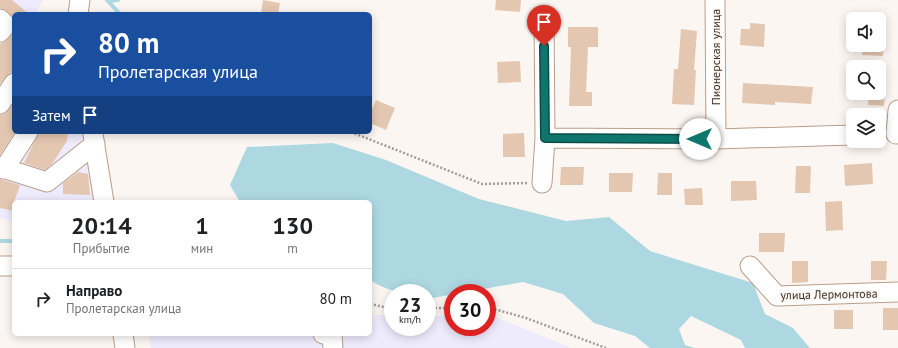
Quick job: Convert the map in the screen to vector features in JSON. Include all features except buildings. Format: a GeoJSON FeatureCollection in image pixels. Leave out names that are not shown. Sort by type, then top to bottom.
{"type":"FeatureCollection","features":[{"type":"Feature","properties":{"kind":"street"},"geometry":{"type":"LineString","coordinates":[[78,12],[80,0]]}},
{"type":"Feature","properties":{"kind":"street","name":"Пионерская улица"},"geometry":{"type":"LineString","coordinates":[[715,0],[716,139]]}},
{"type":"Feature","properties":{"kind":"street"},"geometry":{"type":"LineString","coordinates":[[542,183],[545,138],[544,16]]}},
{"type":"Feature","properties":{"kind":"street"},"geometry":{"type":"LineString","coordinates":[[0,19],[6,25],[0,32]]}},
{"type":"Feature","properties":{"kind":"street"},"geometry":{"type":"LineString","coordinates":[[0,104],[12,86]]}},
{"type":"Feature","properties":{"kind":"street"},"geometry":{"type":"LineString","coordinates":[[891,135],[898,110]]}},
{"type":"Feature","properties":{"kind":"street"},"geometry":{"type":"LineString","coordinates":[[27,134],[2,168],[46,182],[94,138]]}},
{"type":"Feature","properties":{"kind":"street"},"geometry":{"type":"LineString","coordinates":[[545,138],[716,139],[846,136]]}},
{"type":"Feature","properties":{"kind":"street"},"geometry":{"type":"LineString","coordinates":[[94,138],[104,200]]}},
{"type":"Feature","properties":{"kind":"street"},"geometry":{"type":"LineString","coordinates":[[0,266],[12,266]]}},
{"type":"Feature","properties":{"kind":"street","name":"улица Лермонтова"},"geometry":{"type":"LineString","coordinates":[[750,266],[777,296],[898,292]]}},
{"type":"Feature","properties":{"kind":"street"},"geometry":{"type":"LineString","coordinates":[[124,336],[125,348]]}},
{"type":"Feature","properties":{"kind":"street"},"geometry":{"type":"LineString","coordinates":[[332,336],[333,348]]}},
{"type":"Feature","properties":{"kind":"path"},"geometry":{"type":"LineString","coordinates":[[356,134],[482,184],[542,183]]}},
{"type":"Feature","properties":{"kind":"path"},"geometry":{"type":"LineString","coordinates":[[372,304],[384,307]]}},
{"type":"Feature","properties":{"kind":"path"},"geometry":{"type":"LineString","coordinates":[[496,310],[526,318],[606,348]]}},
{"type":"Feature","properties":{"kind":"shaded area"},"geometry":{"type":"Polygon","coordinates":[[[0,0],[43,0],[36,12],[12,12],[12,134],[84,134],[99,200],[12,200],[12,221],[0,218],[0,0]]]}},
{"type":"Feature","properties":{"kind":"shaded area"},"geometry":{"type":"Polygon","coordinates":[[[372,315],[384,315],[384,336],[436,336],[436,316],[444,316],[444,336],[496,336],[496,317],[572,348],[151,348],[149,336],[372,336],[372,315]]]}},
{"type":"Feature","properties":{"kind":"water"},"geometry":{"type":"Polygon","coordinates":[[[333,143],[386,160],[479,199],[566,221],[609,217],[650,251],[753,283],[765,314],[793,328],[810,348],[745,348],[741,340],[691,316],[679,329],[685,345],[695,348],[650,348],[635,336],[594,323],[563,294],[523,282],[496,287],[496,284],[444,284],[444,296],[436,297],[436,284],[384,284],[384,288],[372,281],[372,200],[239,200],[230,185],[247,147],[333,143]]]}},
{"type":"Feature","properties":{"kind":"waterway"},"geometry":{"type":"LineString","coordinates":[[107,0],[118,12]]}},
{"type":"Feature","properties":{"kind":"waterway"},"geometry":{"type":"LineString","coordinates":[[109,1],[118,0]]}},
{"type":"Feature","properties":{"kind":"waterway"},"geometry":{"type":"LineString","coordinates":[[0,241],[12,241]]}},
{"type":"Feature","properties":{"kind":"route"},"geometry":{"type":"LineString","coordinates":[[544,46],[545,138],[700,139]]}}]}
